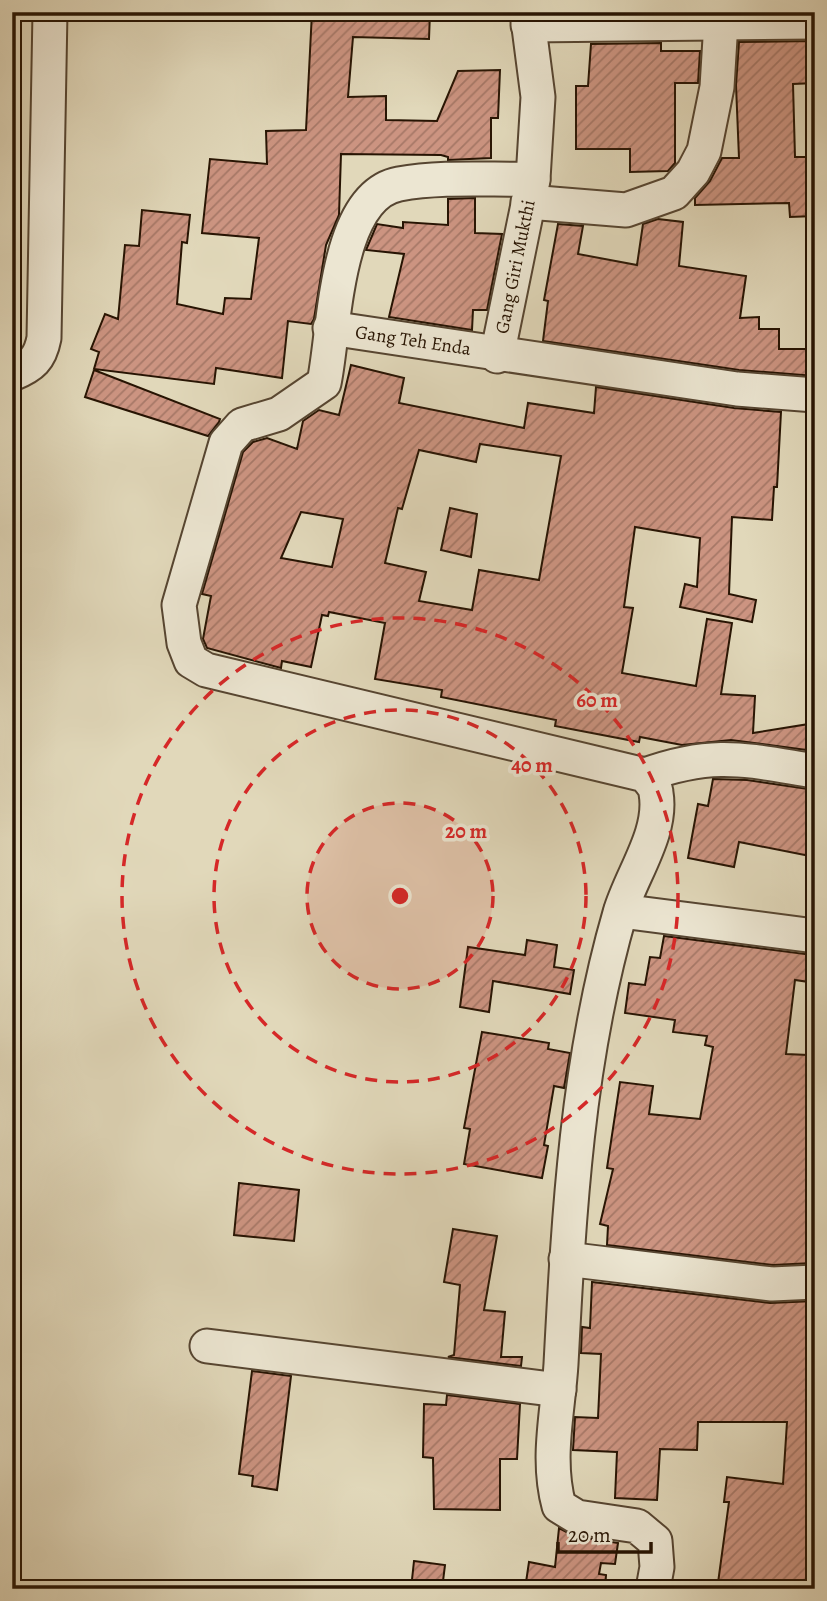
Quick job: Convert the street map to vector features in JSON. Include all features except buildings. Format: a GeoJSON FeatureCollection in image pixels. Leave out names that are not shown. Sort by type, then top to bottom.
{"type":"FeatureCollection","features":[{"type":"Feature","properties":{"kind":"street"},"geometry":{"type":"LineString","coordinates":[[12,374],[32,366],[42,352],[44,338],[50,12]]}},
{"type":"Feature","properties":{"kind":"street"},"geometry":{"type":"LineString","coordinates":[[528,19],[815,22]]}},
{"type":"Feature","properties":{"kind":"street","name":"Gang Giri Mukthi"},"geometry":{"type":"LineString","coordinates":[[497,356],[530,190],[538,97],[528,19]]}},
{"type":"Feature","properties":{"kind":"street"},"geometry":{"type":"LineString","coordinates":[[722,22],[717,87],[704,151],[693,172],[674,193],[626,210],[530,190],[397,184],[371,197],[356,222],[330,328],[325,380],[322,386],[279,414],[242,425],[226,443],[179,605],[184,643],[191,661],[206,670],[645,775],[685,761],[725,757],[815,771]]}},
{"type":"Feature","properties":{"kind":"street","name":"Gang Teh Enda"},"geometry":{"type":"LineString","coordinates":[[330,328],[497,356],[737,389],[815,395]]}},
{"type":"Feature","properties":{"kind":"street"},"geometry":{"type":"LineString","coordinates":[[645,775],[657,791],[654,825],[621,911],[594,1015],[571,1180],[559,1390],[551,1446],[552,1481],[559,1506],[577,1517],[637,1526],[655,1541],[657,1567],[653,1589]]}},
{"type":"Feature","properties":{"kind":"street"},"geometry":{"type":"LineString","coordinates":[[621,911],[815,936]]}},
{"type":"Feature","properties":{"kind":"street"},"geometry":{"type":"LineString","coordinates":[[566,1259],[772,1284],[815,1282]]}},
{"type":"Feature","properties":{"kind":"street"},"geometry":{"type":"LineString","coordinates":[[207,1346],[559,1390]]}}]}
